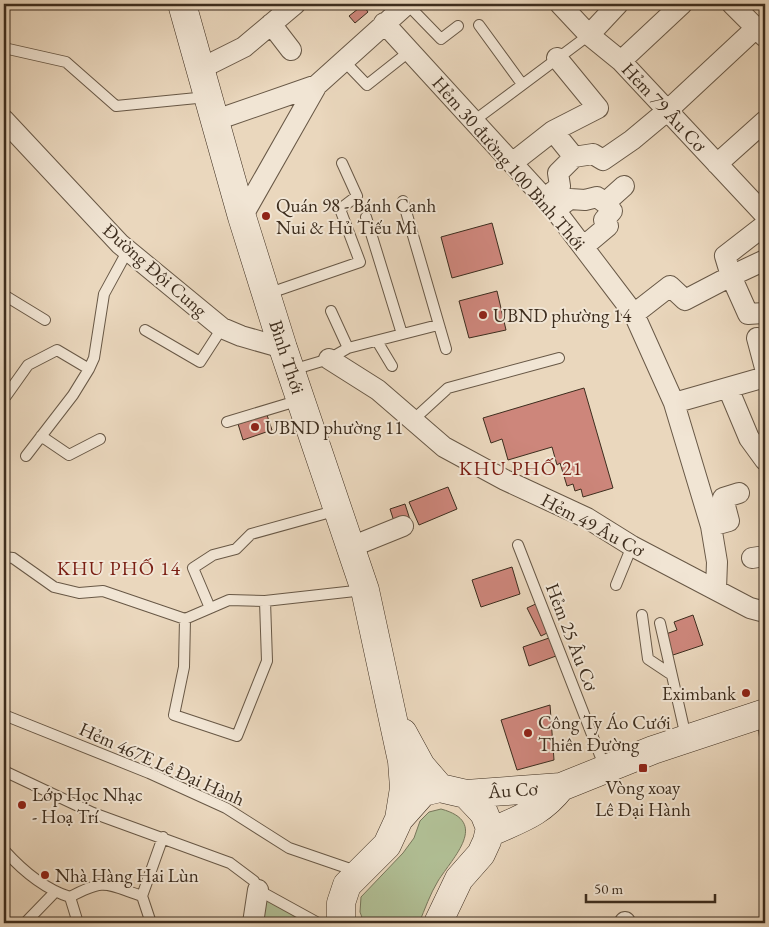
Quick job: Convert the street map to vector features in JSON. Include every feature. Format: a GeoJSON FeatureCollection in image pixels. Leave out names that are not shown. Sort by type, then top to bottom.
{"type":"FeatureCollection","features":[{"type":"Feature","properties":{"kind":"main road","name":"Bình Thới"},"geometry":{"type":"LineString","coordinates":[[182,4],[242,217],[266,294],[365,590],[402,761],[404,788],[398,819]]}},
{"type":"Feature","properties":{"kind":"main road","name":"Bình Thới"},"geometry":{"type":"LineString","coordinates":[[392,710],[421,766],[453,791]]}},
{"type":"Feature","properties":{"kind":"main road","name":"Âu Cơ"},"geometry":{"type":"LineString","coordinates":[[453,791],[561,787],[686,738],[764,721]]}},
{"type":"Feature","properties":{"kind":"main road","name":"Âu Cơ"},"geometry":{"type":"LineString","coordinates":[[489,833],[533,813],[549,803],[561,787]]}},
{"type":"Feature","properties":{"kind":"main road"},"geometry":{"type":"LineString","coordinates":[[333,922],[348,885],[387,845],[398,819],[423,792],[453,791],[484,813],[490,828],[481,854],[459,879],[438,923]]}},
{"type":"Feature","properties":{"kind":"main road"},"geometry":{"type":"LineString","coordinates":[[450,897],[451,923]]}},
{"type":"Feature","properties":{"kind":"street"},"geometry":{"type":"LineString","coordinates":[[242,217],[317,85],[407,4]]}},
{"type":"Feature","properties":{"kind":"street","name":"Hẻm 79 Âu Cơ"},"geometry":{"type":"LineString","coordinates":[[560,4],[589,35],[621,61],[765,215]]}},
{"type":"Feature","properties":{"kind":"street"},"geometry":{"type":"LineString","coordinates":[[589,35],[618,4]]}},
{"type":"Feature","properties":{"kind":"street"},"geometry":{"type":"LineString","coordinates":[[621,61],[682,4]]}},
{"type":"Feature","properties":{"kind":"street"},"geometry":{"type":"LineString","coordinates":[[550,205],[560,186],[558,173],[574,157],[593,154],[603,160],[637,146],[668,110],[761,33],[732,4]]}},
{"type":"Feature","properties":{"kind":"street"},"geometry":{"type":"LineString","coordinates":[[200,69],[244,47],[282,11]]}},
{"type":"Feature","properties":{"kind":"street"},"geometry":{"type":"LineString","coordinates":[[282,11],[291,50]]}},
{"type":"Feature","properties":{"kind":"street","name":"Hẻm 30 đường 100 Bình Thới"},"geometry":{"type":"LineString","coordinates":[[384,23],[475,120],[550,205],[634,314],[674,403],[711,526],[717,562],[716,589]]}},
{"type":"Feature","properties":{"kind":"street"},"geometry":{"type":"LineString","coordinates":[[512,163],[553,131],[598,108],[556,58]]}},
{"type":"Feature","properties":{"kind":"street"},"geometry":{"type":"LineString","coordinates":[[212,108],[317,85]]}},
{"type":"Feature","properties":{"kind":"street","name":"Đường Đội Cung"},"geometry":{"type":"LineString","coordinates":[[4,120],[128,250],[222,328],[287,359]]}},
{"type":"Feature","properties":{"kind":"street"},"geometry":{"type":"LineString","coordinates":[[717,164],[765,121]]}},
{"type":"Feature","properties":{"kind":"street"},"geometry":{"type":"LineString","coordinates":[[553,131],[574,157]]}},
{"type":"Feature","properties":{"kind":"street"},"geometry":{"type":"LineString","coordinates":[[604,203],[624,186]]}},
{"type":"Feature","properties":{"kind":"street"},"geometry":{"type":"LineString","coordinates":[[550,205],[570,199],[585,200],[598,197],[612,211],[604,220],[608,226],[583,247]]}},
{"type":"Feature","properties":{"kind":"street"},"geometry":{"type":"LineString","coordinates":[[765,225],[726,256],[748,314],[765,313]]}},
{"type":"Feature","properties":{"kind":"street"},"geometry":{"type":"LineString","coordinates":[[634,314],[670,286],[685,300],[765,260]]}},
{"type":"Feature","properties":{"kind":"street"},"geometry":{"type":"LineString","coordinates":[[757,338],[765,368]]}},
{"type":"Feature","properties":{"kind":"street","name":"Hẻm 49 Âu Cơ"},"geometry":{"type":"LineString","coordinates":[[329,359],[378,390],[444,447],[505,480],[587,518],[632,546],[750,608],[765,612]]}},
{"type":"Feature","properties":{"kind":"street"},"geometry":{"type":"LineString","coordinates":[[674,403],[765,376]]}},
{"type":"Feature","properties":{"kind":"street"},"geometry":{"type":"LineString","coordinates":[[728,388],[749,438],[765,460]]}},
{"type":"Feature","properties":{"kind":"street"},"geometry":{"type":"LineString","coordinates":[[711,526],[729,521],[723,498],[739,493]]}},
{"type":"Feature","properties":{"kind":"street"},"geometry":{"type":"LineString","coordinates":[[351,546],[403,526]]}},
{"type":"Feature","properties":{"kind":"street"},"geometry":{"type":"LineString","coordinates":[[254,923],[258,890]]}},
{"type":"Feature","properties":{"kind":"lane"},"geometry":{"type":"LineString","coordinates":[[407,4],[441,39],[458,26]]}},
{"type":"Feature","properties":{"kind":"lane"},"geometry":{"type":"LineString","coordinates":[[479,25],[522,84]]}},
{"type":"Feature","properties":{"kind":"lane"},"geometry":{"type":"LineString","coordinates":[[475,120],[589,35]]}},
{"type":"Feature","properties":{"kind":"lane"},"geometry":{"type":"LineString","coordinates":[[4,48],[66,62],[116,106],[212,108]]}},
{"type":"Feature","properties":{"kind":"lane"},"geometry":{"type":"LineString","coordinates":[[343,60],[367,85],[410,51]]}},
{"type":"Feature","properties":{"kind":"lane"},"geometry":{"type":"LineString","coordinates":[[266,294],[360,262],[340,208],[357,196],[342,163]]}},
{"type":"Feature","properties":{"kind":"lane"},"geometry":{"type":"LineString","coordinates":[[403,200],[446,349]]}},
{"type":"Feature","properties":{"kind":"lane"},"geometry":{"type":"LineString","coordinates":[[366,217],[402,334]]}},
{"type":"Feature","properties":{"kind":"lane"},"geometry":{"type":"LineString","coordinates":[[26,456],[73,395],[89,369],[94,358],[104,294],[128,250]]}},
{"type":"Feature","properties":{"kind":"lane"},"geometry":{"type":"LineString","coordinates":[[4,295],[45,320]]}},
{"type":"Feature","properties":{"kind":"lane"},"geometry":{"type":"LineString","coordinates":[[331,311],[348,348]]}},
{"type":"Feature","properties":{"kind":"lane"},"geometry":{"type":"LineString","coordinates":[[287,359],[329,359],[348,348],[438,325]]}},
{"type":"Feature","properties":{"kind":"lane"},"geometry":{"type":"LineString","coordinates":[[145,330],[200,362],[222,328]]}},
{"type":"Feature","properties":{"kind":"lane"},"geometry":{"type":"LineString","coordinates":[[377,341],[392,366]]}},
{"type":"Feature","properties":{"kind":"lane"},"geometry":{"type":"LineString","coordinates":[[6,396],[28,366],[57,350],[89,369]]}},
{"type":"Feature","properties":{"kind":"lane"},"geometry":{"type":"LineString","coordinates":[[413,420],[448,388],[559,358]]}},
{"type":"Feature","properties":{"kind":"lane"},"geometry":{"type":"LineString","coordinates":[[227,422],[301,400]]}},
{"type":"Feature","properties":{"kind":"lane"},"geometry":{"type":"LineString","coordinates":[[41,436],[69,455],[100,439]]}},
{"type":"Feature","properties":{"kind":"lane"},"geometry":{"type":"LineString","coordinates":[[210,608],[193,568],[213,555],[236,549],[251,534],[339,510]]}},
{"type":"Feature","properties":{"kind":"lane","name":"Hẻm 25 Âu Cơ"},"geometry":{"type":"LineString","coordinates":[[518,545],[605,769]]}},
{"type":"Feature","properties":{"kind":"lane"},"geometry":{"type":"LineString","coordinates":[[616,585],[632,546]]}},
{"type":"Feature","properties":{"kind":"lane"},"geometry":{"type":"LineString","coordinates":[[4,557],[13,558],[54,587],[79,593],[103,591],[185,619],[230,600],[265,601],[365,590]]}},
{"type":"Feature","properties":{"kind":"lane"},"geometry":{"type":"LineString","coordinates":[[185,619],[184,667],[174,715],[237,736],[267,661],[265,601]]}},
{"type":"Feature","properties":{"kind":"lane"},"geometry":{"type":"LineString","coordinates":[[642,616],[648,659],[669,672]]}},
{"type":"Feature","properties":{"kind":"lane"},"geometry":{"type":"LineString","coordinates":[[660,623],[669,672],[686,738]]}},
{"type":"Feature","properties":{"kind":"lane","name":"Hẻm 467E Lê Đại Hành"},"geometry":{"type":"LineString","coordinates":[[4,715],[149,773],[226,808],[289,848],[337,866],[360,872]]}},
{"type":"Feature","properties":{"kind":"lane"},"geometry":{"type":"LineString","coordinates":[[4,771],[93,813],[230,863],[254,881],[258,890],[333,922]]}},
{"type":"Feature","properties":{"kind":"lane"},"geometry":{"type":"LineString","coordinates":[[151,923],[142,896],[163,837]]}},
{"type":"Feature","properties":{"kind":"lane"},"geometry":{"type":"LineString","coordinates":[[4,851],[39,882],[54,892],[70,897],[93,885],[107,884],[142,896]]}},
{"type":"Feature","properties":{"kind":"lane"},"geometry":{"type":"LineString","coordinates":[[24,923],[54,892]]}},
{"type":"Feature","properties":{"kind":"lane"},"geometry":{"type":"LineString","coordinates":[[70,897],[78,923]]}},
{"type":"Feature","properties":{"kind":"green space"},"geometry":{"type":"Polygon","coordinates":[[[441,809],[456,815],[463,822],[466,831],[464,841],[435,886],[419,923],[364,923],[360,912],[361,897],[403,853],[414,838],[420,821],[429,812],[441,809]]]}},
{"type":"Feature","properties":{"kind":"green space"},"geometry":{"type":"Polygon","coordinates":[[[265,897],[295,916],[286,923],[256,923],[265,897]]]}},
{"type":"Feature","properties":{"kind":"building"},"geometry":{"type":"Polygon","coordinates":[[[363,5],[368,12],[355,23],[349,16],[363,5]]]}},
{"type":"Feature","properties":{"kind":"building"},"geometry":{"type":"Polygon","coordinates":[[[492,223],[503,264],[452,278],[441,237],[492,223]]]}},
{"type":"Feature","properties":{"kind":"building","name":"UBND phường 14"},"geometry":{"type":"Polygon","coordinates":[[[497,291],[506,330],[469,338],[459,301],[497,291]]]}},
{"type":"Feature","properties":{"kind":"building"},"geometry":{"type":"Polygon","coordinates":[[[584,388],[613,488],[583,497],[581,489],[575,491],[573,484],[567,486],[560,463],[557,465],[552,447],[508,460],[502,439],[491,443],[483,418],[584,388]]]}},
{"type":"Feature","properties":{"kind":"building","name":"UBND phường 11"},"geometry":{"type":"Polygon","coordinates":[[[267,415],[272,430],[243,440],[238,424],[267,415]]]}},
{"type":"Feature","properties":{"kind":"building"},"geometry":{"type":"Polygon","coordinates":[[[448,487],[457,509],[419,525],[409,502],[448,487]]]}},
{"type":"Feature","properties":{"kind":"building"},"geometry":{"type":"Polygon","coordinates":[[[405,504],[413,529],[398,534],[390,509],[405,504]]]}},
{"type":"Feature","properties":{"kind":"building"},"geometry":{"type":"Polygon","coordinates":[[[512,567],[520,594],[481,607],[472,580],[512,567]]]}},
{"type":"Feature","properties":{"kind":"building"},"geometry":{"type":"Polygon","coordinates":[[[540,602],[553,630],[541,636],[527,608],[540,602]]]}},
{"type":"Feature","properties":{"kind":"building"},"geometry":{"type":"Polygon","coordinates":[[[693,615],[703,645],[673,655],[666,634],[677,630],[674,622],[693,615]]]}},
{"type":"Feature","properties":{"kind":"building"},"geometry":{"type":"Polygon","coordinates":[[[549,638],[556,656],[529,666],[523,647],[549,638]]]}},
{"type":"Feature","properties":{"kind":"building","name":"Công Ty Áo Cưới Thiên Đường"},"geometry":{"type":"Polygon","coordinates":[[[550,705],[554,760],[517,770],[501,720],[550,705]]]}},
{"type":"Feature","properties":{"kind":"place","name":"Quán 98 - Bánh Canh Nui & Hủ Tiếu Mì"},"geometry":{"type":"Point","coordinates":[266,216]}},
{"type":"Feature","properties":{"kind":"place","name":"UBND phường 14"},"geometry":{"type":"Point","coordinates":[483,315]}},
{"type":"Feature","properties":{"kind":"place","name":"UBND phường 11"},"geometry":{"type":"Point","coordinates":[255,427]}},
{"type":"Feature","properties":{"kind":"place","name":"Eximbank"},"geometry":{"type":"Point","coordinates":[746,693]}},
{"type":"Feature","properties":{"kind":"place","name":"Công Ty Áo Cưới Thiên Đường"},"geometry":{"type":"Point","coordinates":[528,733]}},
{"type":"Feature","properties":{"kind":"place","name":"Vòng xoay Lê Đại Hành"},"geometry":{"type":"Point","coordinates":[643,768]}},
{"type":"Feature","properties":{"kind":"place","name":"Lớp Học Nhạc - Hoạ Trí"},"geometry":{"type":"Point","coordinates":[22,805]}},
{"type":"Feature","properties":{"kind":"place","name":"Nhà Hàng Hai Lùn"},"geometry":{"type":"Point","coordinates":[45,875]}},
{"type":"Feature","properties":{"kind":"district","name":"KHU PHỐ 21"},"geometry":{"type":"Point","coordinates":[521,468]}},
{"type":"Feature","properties":{"kind":"district","name":"KHU PHỐ 14"},"geometry":{"type":"Point","coordinates":[119,568]}}]}
